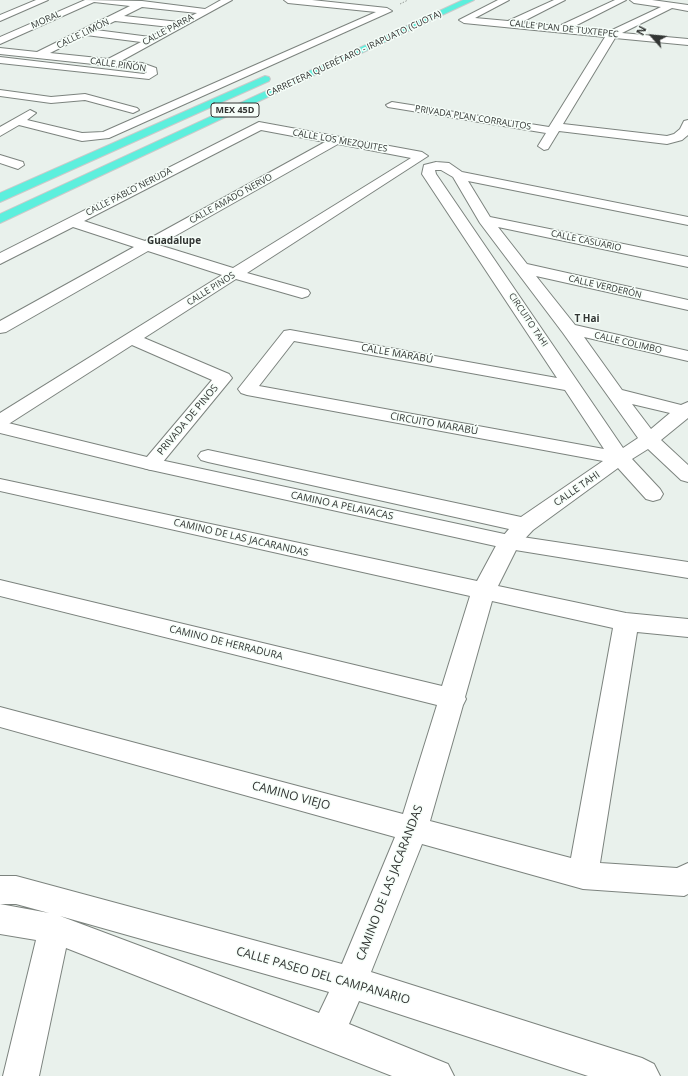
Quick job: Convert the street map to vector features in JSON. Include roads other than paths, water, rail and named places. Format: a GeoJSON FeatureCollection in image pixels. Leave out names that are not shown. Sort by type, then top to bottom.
{"type":"FeatureCollection","features":[{"type":"Feature","properties":{"kind":"highway","name":"CARRETERA QUERÉTARO - IRAPUATO (CUOTA)"},"geometry":{"type":"LineString","coordinates":[[0,220],[470,0]]}},
{"type":"Feature","properties":{"kind":"highway"},"geometry":{"type":"LineString","coordinates":[[443,12],[476,0]]}},
{"type":"Feature","properties":{"kind":"highway","name":"CARRETERA QUERÉTARO - IRAPUATO (CUOTA)"},"geometry":{"type":"LineString","coordinates":[[0,198],[274,75]]}},
{"type":"Feature","properties":{"kind":"street"},"geometry":{"type":"LineString","coordinates":[[1,17],[44,0]]}},
{"type":"Feature","properties":{"kind":"street","name":"MORAL"},"geometry":{"type":"LineString","coordinates":[[0,41],[92,0]]}},
{"type":"Feature","properties":{"kind":"street"},"geometry":{"type":"LineString","coordinates":[[96,0],[204,11]]}},
{"type":"Feature","properties":{"kind":"street","name":"CALLE PARRA"},"geometry":{"type":"LineString","coordinates":[[109,63],[204,11],[228,0]]}},
{"type":"Feature","properties":{"kind":"street"},"geometry":{"type":"LineString","coordinates":[[18,121],[82,137],[105,136],[387,11],[288,0]]}},
{"type":"Feature","properties":{"kind":"street","name":"CALLE PLAN DE TUXTEPEC"},"geometry":{"type":"LineString","coordinates":[[505,0],[464,20],[688,42]]}},
{"type":"Feature","properties":{"kind":"street"},"geometry":{"type":"LineString","coordinates":[[510,24],[562,0]]}},
{"type":"Feature","properties":{"kind":"street"},"geometry":{"type":"LineString","coordinates":[[560,29],[622,0]]}},
{"type":"Feature","properties":{"kind":"street"},"geometry":{"type":"LineString","coordinates":[[634,0],[688,8]]}},
{"type":"Feature","properties":{"kind":"street","name":"CALLE LIMÓN"},"geometry":{"type":"LineString","coordinates":[[23,62],[142,4]]}},
{"type":"Feature","properties":{"kind":"street"},"geometry":{"type":"LineString","coordinates":[[544,146],[612,34],[670,6]]}},
{"type":"Feature","properties":{"kind":"street"},"geometry":{"type":"LineString","coordinates":[[115,18],[179,25]]}},
{"type":"Feature","properties":{"kind":"street"},"geometry":{"type":"LineString","coordinates":[[86,32],[150,40]]}},
{"type":"Feature","properties":{"kind":"street"},"geometry":{"type":"LineString","coordinates":[[667,40],[681,32]]}},
{"type":"Feature","properties":{"kind":"street","name":"CALLE PIÑÓN"},"geometry":{"type":"LineString","coordinates":[[0,51],[142,66],[152,70],[152,74],[145,77],[0,60]]}},
{"type":"Feature","properties":{"kind":"street"},"geometry":{"type":"LineString","coordinates":[[68,67],[80,59]]}},
{"type":"Feature","properties":{"kind":"street"},"geometry":{"type":"LineString","coordinates":[[0,93],[51,100],[85,97],[133,110]]}},
{"type":"Feature","properties":{"kind":"street"},"geometry":{"type":"LineString","coordinates":[[0,132],[51,100]]}},
{"type":"Feature","properties":{"kind":"street","name":"PRIVADA PLAN CORRALITOS"},"geometry":{"type":"LineString","coordinates":[[392,105],[554,129],[667,140],[678,137],[685,131],[688,125]]}},
{"type":"Feature","properties":{"kind":"street","name":"CALLE LOS MEZQUITES"},"geometry":{"type":"LineString","coordinates":[[259,126],[422,156]]}},
{"type":"Feature","properties":{"kind":"street","name":"CALLE PABLO NERUDA"},"geometry":{"type":"LineString","coordinates":[[0,258],[259,126]]}},
{"type":"Feature","properties":{"kind":"street","name":"CALLE AMADO NERVO"},"geometry":{"type":"LineString","coordinates":[[0,328],[337,140]]}},
{"type":"Feature","properties":{"kind":"street","name":"CALLE PINOS"},"geometry":{"type":"LineString","coordinates":[[0,421],[422,156]]}},
{"type":"Feature","properties":{"kind":"street"},"geometry":{"type":"LineString","coordinates":[[0,159],[18,165]]}},
{"type":"Feature","properties":{"kind":"street","name":"CIRCUITO TAHI"},"geometry":{"type":"LineString","coordinates":[[653,494],[620,458],[429,174],[429,168],[444,166],[458,175],[688,221]]}},
{"type":"Feature","properties":{"kind":"street"},"geometry":{"type":"LineString","coordinates":[[458,175],[485,220],[569,329],[649,440],[688,476]]}},
{"type":"Feature","properties":{"kind":"street","name":"CALLE CASUARIO"},"geometry":{"type":"LineString","coordinates":[[485,220],[688,262]]}},
{"type":"Feature","properties":{"kind":"street"},"geometry":{"type":"LineString","coordinates":[[71,222],[235,274],[302,293]]}},
{"type":"Feature","properties":{"kind":"street","name":"CALLE VERDERÓN"},"geometry":{"type":"LineString","coordinates":[[523,268],[688,305]]}},
{"type":"Feature","properties":{"kind":"street","name":"CALLE COLIMBO"},"geometry":{"type":"LineString","coordinates":[[569,329],[688,356]]}},
{"type":"Feature","properties":{"kind":"street","name":"CALLE MARABÚ"},"geometry":{"type":"LineString","coordinates":[[247,389],[290,335],[573,386]]}},
{"type":"Feature","properties":{"kind":"street","name":"PRIVADA DE PINOS"},"geometry":{"type":"LineString","coordinates":[[132,339],[223,378],[151,464]]}},
{"type":"Feature","properties":{"kind":"street","name":"CIRCUITO MARABÚ"},"geometry":{"type":"LineString","coordinates":[[247,389],[620,458]]}},
{"type":"Feature","properties":{"kind":"street"},"geometry":{"type":"LineString","coordinates":[[616,394],[686,410]]}},
{"type":"Feature","properties":{"kind":"street"},"geometry":{"type":"LineString","coordinates":[[649,440],[686,410]]}},
{"type":"Feature","properties":{"kind":"street","name":"CAMINO A PELAVACAS"},"geometry":{"type":"LineString","coordinates":[[0,427],[151,464],[517,534],[688,570]]}},
{"type":"Feature","properties":{"kind":"street","name":"CALLE TAHI"},"geometry":{"type":"LineString","coordinates":[[517,534],[620,458],[649,440]]}},
{"type":"Feature","properties":{"kind":"street"},"geometry":{"type":"LineString","coordinates":[[208,456],[517,534]]}},
{"type":"Feature","properties":{"kind":"street","name":"CAMINO DE LAS JACARANDAS"},"geometry":{"type":"LineString","coordinates":[[0,485],[483,592],[626,622],[688,628]]}},
{"type":"Feature","properties":{"kind":"street","name":"CAMINO DE LAS JACARANDAS"},"geometry":{"type":"LineString","coordinates":[[327,1032],[351,982],[413,829],[453,699],[483,592],[517,534]]}},
{"type":"Feature","properties":{"kind":"street","name":"CAMINO DE HERRADURA"},"geometry":{"type":"LineString","coordinates":[[0,588],[453,699]]}},
{"type":"Feature","properties":{"kind":"street"},"geometry":{"type":"LineString","coordinates":[[582,876],[626,622]]}},
{"type":"Feature","properties":{"kind":"street","name":"CAMINO VIEJO"},"geometry":{"type":"LineString","coordinates":[[0,717],[582,876],[684,882],[688,877]]}},
{"type":"Feature","properties":{"kind":"street","name":"CALLE PASEO DEL CAMPANARIO"},"geometry":{"type":"LineString","coordinates":[[0,890],[16,890],[351,982],[642,1076]]}},
{"type":"Feature","properties":{"kind":"street"},"geometry":{"type":"LineString","coordinates":[[0,919],[54,929],[327,1032],[436,1076]]}},
{"type":"Feature","properties":{"kind":"street"},"geometry":{"type":"LineString","coordinates":[[21,1076],[54,929]]}},
{"type":"Feature","properties":{"kind":"district","name":"Guadalupe"},"geometry":{"type":"Point","coordinates":[174,241]}},
{"type":"Feature","properties":{"kind":"district","name":"T Hai"},"geometry":{"type":"Point","coordinates":[587,319]}}]}
